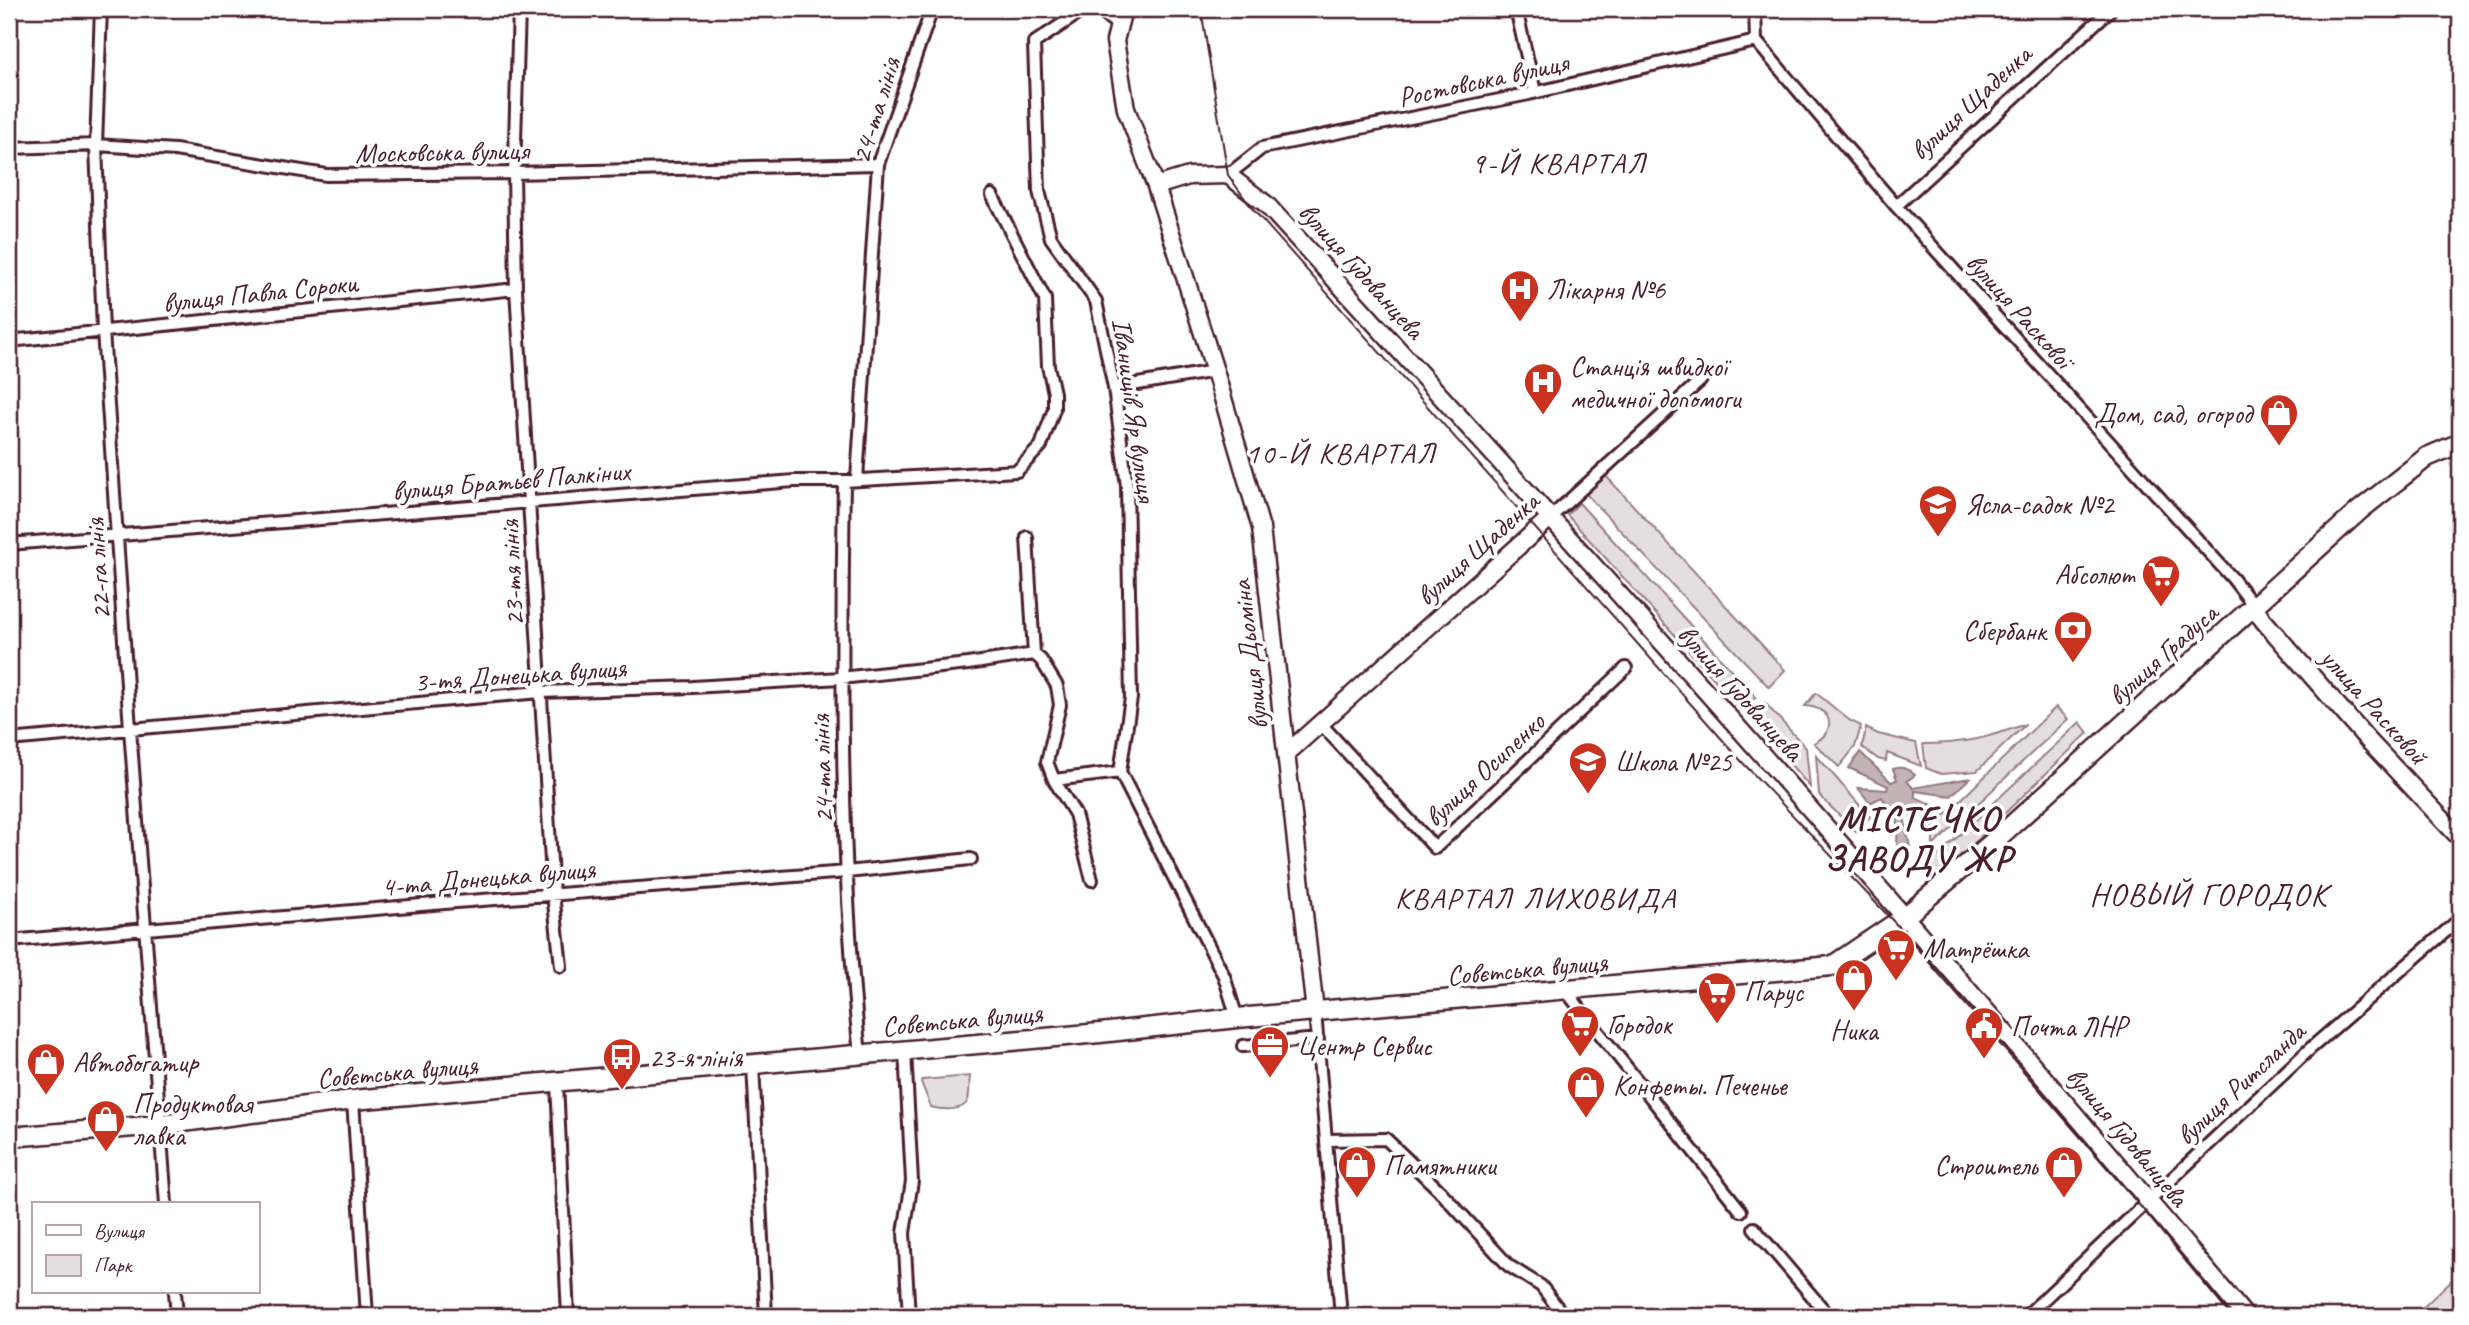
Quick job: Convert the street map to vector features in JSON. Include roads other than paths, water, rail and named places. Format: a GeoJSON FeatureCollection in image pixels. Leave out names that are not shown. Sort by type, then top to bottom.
{"type":"FeatureCollection","features":[{"type":"Feature","properties":{"kind":"main road","name":"вулиця Градуса"},"geometry":{"type":"LineString","coordinates":[[1906,916],[2001,835],[2360,510],[2427,457],[2460,443]]}},
{"type":"Feature","properties":{"kind":"main road","name":"Совєтська вулиця"},"geometry":{"type":"LineString","coordinates":[[9,1138],[160,1125],[353,1100],[1832,966],[1906,916]]}},
{"type":"Feature","properties":{"kind":"street","name":"22-га лінія"},"geometry":{"type":"LineString","coordinates":[[101,9],[96,145],[103,331],[166,1202]]}},
{"type":"Feature","properties":{"kind":"street","name":"23-тя лінія"},"geometry":{"type":"LineString","coordinates":[[519,9],[514,173],[516,289],[553,894],[561,966]]}},
{"type":"Feature","properties":{"kind":"street","name":"24-та лінія"},"geometry":{"type":"LineString","coordinates":[[856,479],[878,164],[932,9]]}},
{"type":"Feature","properties":{"kind":"street","name":"Іванищів Яр вулиця"},"geometry":{"type":"LineString","coordinates":[[1118,25],[1097,9],[1079,13],[1034,43],[1039,191],[1051,239],[1096,301],[1114,388],[1127,486],[1130,698],[1120,772]]}},
{"type":"Feature","properties":{"kind":"street","name":"вулиця Дьоміна"},"geometry":{"type":"LineString","coordinates":[[1123,9],[1115,41],[1126,109],[1156,186],[1216,371],[1261,528],[1318,1039],[1341,1316]]}},
{"type":"Feature","properties":{"kind":"street"},"geometry":{"type":"LineString","coordinates":[[1516,9],[1535,92]]}},
{"type":"Feature","properties":{"kind":"street"},"geometry":{"type":"LineString","coordinates":[[1755,9],[1756,41]]}},
{"type":"Feature","properties":{"kind":"street","name":"вулиця Щаденка"},"geometry":{"type":"LineString","coordinates":[[1896,206],[2111,9]]}},
{"type":"Feature","properties":{"kind":"street","name":"Ростовська вулиця"},"geometry":{"type":"LineString","coordinates":[[1228,175],[1262,148],[1535,92],[1756,41]]}},
{"type":"Feature","properties":{"kind":"street","name":"вулиця Раскової"},"geometry":{"type":"LineString","coordinates":[[1756,41],[1896,206],[2233,579],[2254,606]]}},
{"type":"Feature","properties":{"kind":"street","name":"Московська вулиця"},"geometry":{"type":"LineString","coordinates":[[9,148],[96,145],[174,150],[326,175],[878,164]]}},
{"type":"Feature","properties":{"kind":"street"},"geometry":{"type":"LineString","coordinates":[[1156,186],[1189,176],[1228,175]]}},
{"type":"Feature","properties":{"kind":"street","name":"вулиця Гудованцева"},"geometry":{"type":"LineString","coordinates":[[1228,175],[1266,204],[1551,517],[1906,916],[2245,1316]]}},
{"type":"Feature","properties":{"kind":"street","name":"вулиця Братьєв Палкіних"},"geometry":{"type":"LineString","coordinates":[[9,544],[794,481],[844,481],[1017,471],[1041,446],[1054,410],[1054,393],[1048,366],[1045,299],[992,195]]}},
{"type":"Feature","properties":{"kind":"street","name":"вулиця Павла Сороки"},"geometry":{"type":"LineString","coordinates":[[9,341],[516,289]]}},
{"type":"Feature","properties":{"kind":"street"},"geometry":{"type":"LineString","coordinates":[[1114,388],[1216,371]]}},
{"type":"Feature","properties":{"kind":"street","name":"вулиця Щаденка"},"geometry":{"type":"LineString","coordinates":[[1286,754],[1701,380]]}},
{"type":"Feature","properties":{"kind":"street","name":"24-та лінія"},"geometry":{"type":"LineString","coordinates":[[844,481],[841,678],[847,872],[860,1055]]}},
{"type":"Feature","properties":{"kind":"street"},"geometry":{"type":"LineString","coordinates":[[1027,537],[1034,654],[1041,660],[1057,686],[1060,705],[1047,762],[1054,780],[1076,814],[1092,880]]}},
{"type":"Feature","properties":{"kind":"street","name":"улица Расковой"},"geometry":{"type":"LineString","coordinates":[[2254,606],[2263,620],[2366,737],[2460,838]]}},
{"type":"Feature","properties":{"kind":"street","name":"3-тя Донецька вулиця"},"geometry":{"type":"LineString","coordinates":[[9,740],[540,692],[693,687],[841,678],[1034,654]]}},
{"type":"Feature","properties":{"kind":"street","name":"вулиця Осипенко"},"geometry":{"type":"LineString","coordinates":[[1321,724],[1435,848],[1626,668]]}},
{"type":"Feature","properties":{"kind":"street"},"geometry":{"type":"LineString","coordinates":[[1054,780],[1120,772],[1224,976],[1237,1018]]}},
{"type":"Feature","properties":{"kind":"street","name":"4-та Донецька вулиця"},"geometry":{"type":"LineString","coordinates":[[9,941],[553,894],[847,872],[971,859]]}},
{"type":"Feature","properties":{"kind":"street","name":"вулиця Ритсланда"},"geometry":{"type":"LineString","coordinates":[[2026,1316],[2311,1048],[2460,919]]}},
{"type":"Feature","properties":{"kind":"street"},"geometry":{"type":"LineString","coordinates":[[1566,991],[1741,1211]]}},
{"type":"Feature","properties":{"kind":"street"},"geometry":{"type":"LineString","coordinates":[[1243,1045],[1318,1039]]}},
{"type":"Feature","properties":{"kind":"street"},"geometry":{"type":"LineString","coordinates":[[905,1051],[912,1181],[904,1233],[909,1316]]}},
{"type":"Feature","properties":{"kind":"street"},"geometry":{"type":"LineString","coordinates":[[753,1065],[766,1316]]}},
{"type":"Feature","properties":{"kind":"street"},"geometry":{"type":"LineString","coordinates":[[557,1083],[568,1316]]}},
{"type":"Feature","properties":{"kind":"street"},"geometry":{"type":"LineString","coordinates":[[353,1100],[366,1316]]}},
{"type":"Feature","properties":{"kind":"street"},"geometry":{"type":"LineString","coordinates":[[1326,1140],[1387,1139],[1439,1190],[1509,1266],[1541,1286],[1564,1316]]}},
{"type":"Feature","properties":{"kind":"street"},"geometry":{"type":"LineString","coordinates":[[1755,1228],[1829,1316]]}},
{"type":"Feature","properties":{"kind":"street"},"geometry":{"type":"LineString","coordinates":[[175,1294],[177,1316]]}},
{"type":"Feature","properties":{"kind":"tram line"},"geometry":{"type":"LineString","coordinates":[[1201,9],[1228,175],[1251,207],[1743,763],[1895,923],[2141,1207],[2231,1316]]}},
{"type":"Feature","properties":{"kind":"place","name":"Лікарня №6"},"geometry":{"type":"Point","coordinates":[1520,323]}},
{"type":"Feature","properties":{"kind":"place","name":"Станція швидкої медичної допомоги"},"geometry":{"type":"Point","coordinates":[1543,416]}},
{"type":"Feature","properties":{"kind":"place","name":"Дом, сад, огород"},"geometry":{"type":"Point","coordinates":[2279,447]}},
{"type":"Feature","properties":{"kind":"place","name":"Ясла-садок №2"},"geometry":{"type":"Point","coordinates":[1938,538]}},
{"type":"Feature","properties":{"kind":"place","name":"Абсолют"},"geometry":{"type":"Point","coordinates":[2161,608]}},
{"type":"Feature","properties":{"kind":"place","name":"Сбербанк"},"geometry":{"type":"Point","coordinates":[2073,664]}},
{"type":"Feature","properties":{"kind":"place","name":"Школа №25"},"geometry":{"type":"Point","coordinates":[1588,795]}},
{"type":"Feature","properties":{"kind":"place","name":"Матрёшка"},"geometry":{"type":"Point","coordinates":[1896,982]}},
{"type":"Feature","properties":{"kind":"place","name":"Ника"},"geometry":{"type":"Point","coordinates":[1854,1012]}},
{"type":"Feature","properties":{"kind":"place","name":"Парус"},"geometry":{"type":"Point","coordinates":[1717,1025]}},
{"type":"Feature","properties":{"kind":"place","name":"Городок"},"geometry":{"type":"Point","coordinates":[1580,1058]}},
{"type":"Feature","properties":{"kind":"place","name":"Почта ЛНР"},"geometry":{"type":"Point","coordinates":[1984,1060]}},
{"type":"Feature","properties":{"kind":"place","name":"Центр Сервис"},"geometry":{"type":"Point","coordinates":[1270,1079]}},
{"type":"Feature","properties":{"kind":"place","name":"23-я лінія"},"geometry":{"type":"Point","coordinates":[622,1091]}},
{"type":"Feature","properties":{"kind":"place","name":"Автобогатир"},"geometry":{"type":"Point","coordinates":[46,1096]}},
{"type":"Feature","properties":{"kind":"place","name":"Конфеты. Печенье"},"geometry":{"type":"Point","coordinates":[1586,1119]}},
{"type":"Feature","properties":{"kind":"place","name":"Продуктовая лавка"},"geometry":{"type":"Point","coordinates":[106,1153]}},
{"type":"Feature","properties":{"kind":"place","name":"Памятники"},"geometry":{"type":"Point","coordinates":[1357,1199]}},
{"type":"Feature","properties":{"kind":"place","name":"Строитель"},"geometry":{"type":"Point","coordinates":[2064,1199]}},
{"type":"Feature","properties":{"kind":"district","name":"9-Й КВАРТАЛ"},"geometry":{"type":"Point","coordinates":[1559,163]}},
{"type":"Feature","properties":{"kind":"district","name":"10-Й КВАРТАЛ"},"geometry":{"type":"Point","coordinates":[1341,453]}},
{"type":"Feature","properties":{"kind":"district","name":"МІСТЕЧКО ЗАВОДУ ЖР"},"geometry":{"type":"Point","coordinates":[1919,838]}},
{"type":"Feature","properties":{"kind":"district","name":"НОВЫЙ ГОРОДОК"},"geometry":{"type":"Point","coordinates":[2209,894]}},
{"type":"Feature","properties":{"kind":"district","name":"КВАРТАЛ ЛИХОВИДА"},"geometry":{"type":"Point","coordinates":[1536,898]}}]}
